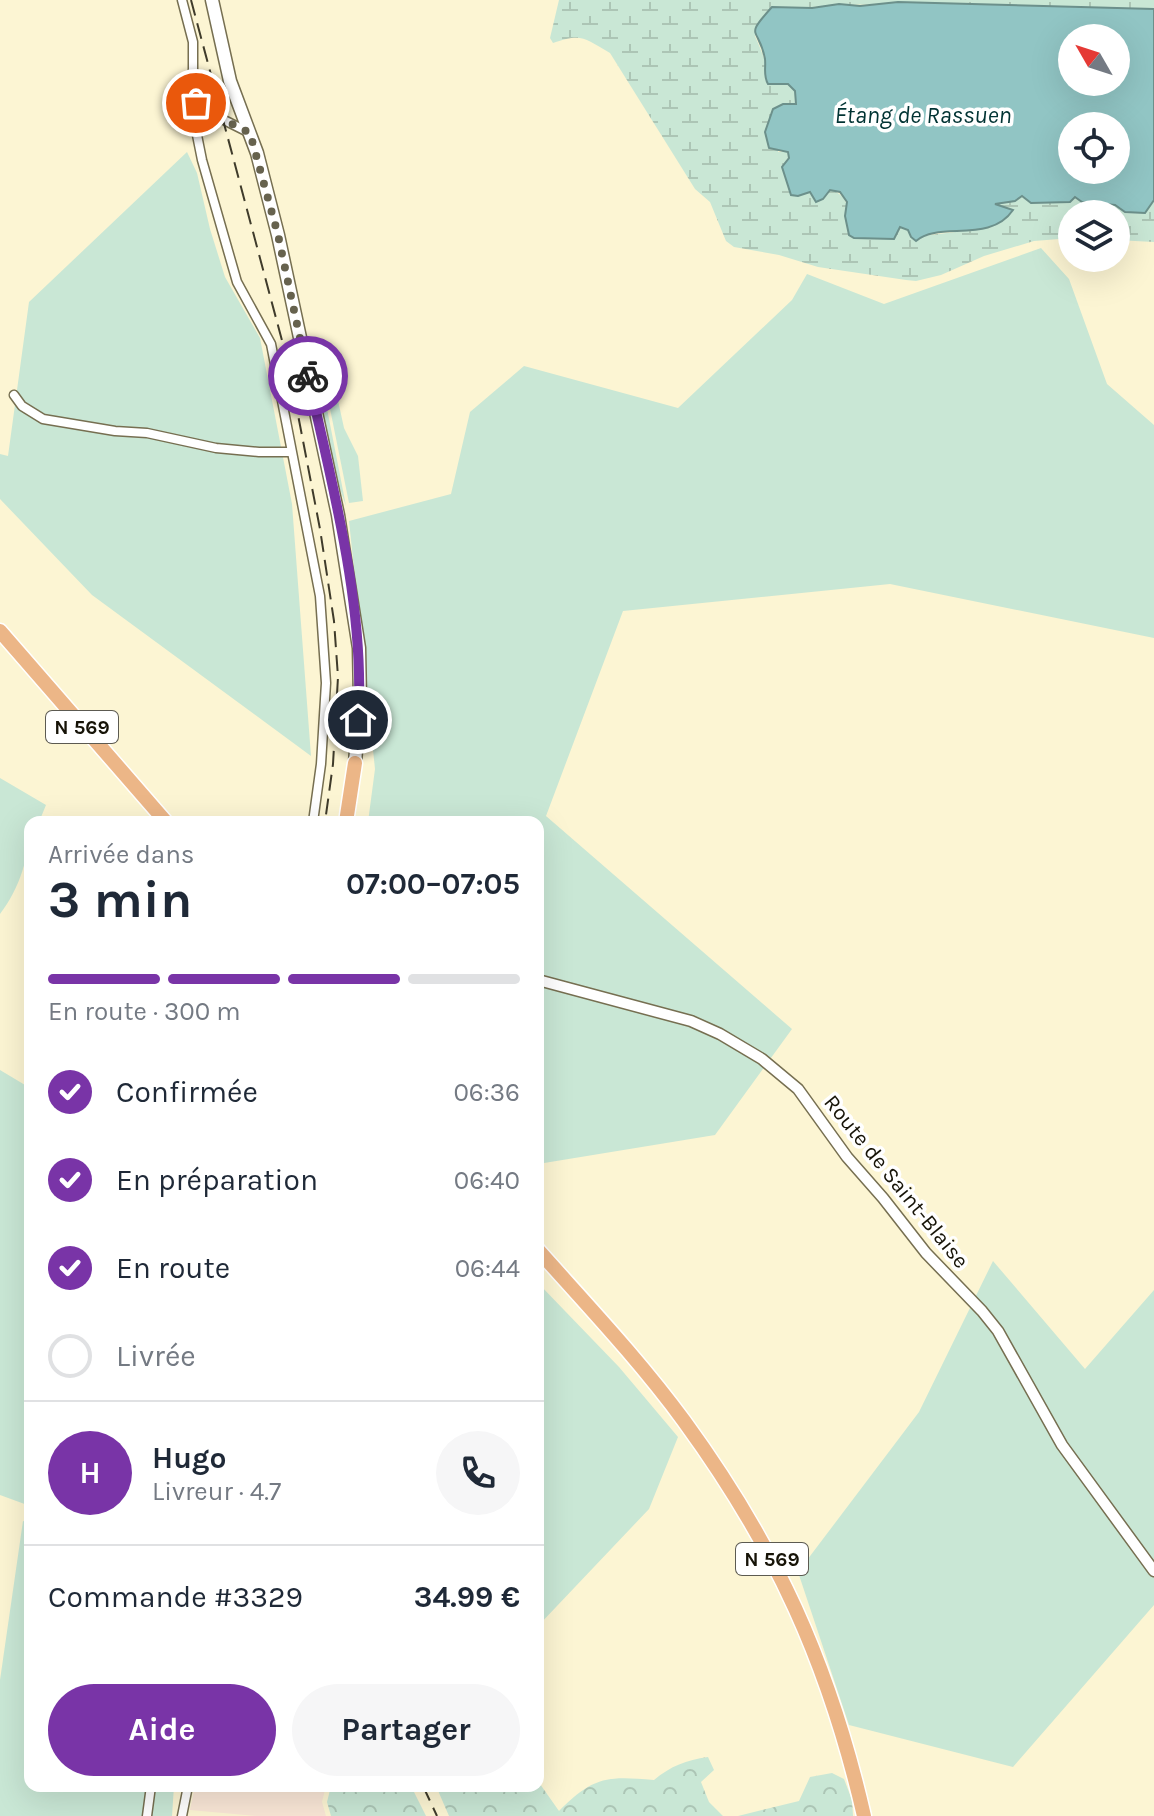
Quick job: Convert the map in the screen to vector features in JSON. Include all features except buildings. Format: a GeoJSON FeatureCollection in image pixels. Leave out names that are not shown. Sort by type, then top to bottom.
{"type":"FeatureCollection","features":[{"type":"Feature","properties":{"kind":"main road"},"geometry":{"type":"LineString","coordinates":[[212,0],[230,81],[250,133],[278,235],[338,515],[359,648],[360,699],[350,816]]}},
{"type":"Feature","properties":{"kind":"main road","name":"N 569"},"geometry":{"type":"LineString","coordinates":[[0,631],[161,816]]}},
{"type":"Feature","properties":{"kind":"main road","name":"N 569"},"geometry":{"type":"LineString","coordinates":[[544,1257],[643,1369],[683,1420],[755,1528],[812,1644],[836,1712],[864,1816]]}},
{"type":"Feature","properties":{"kind":"street"},"geometry":{"type":"LineString","coordinates":[[182,0],[193,42],[197,135],[237,282],[271,344],[320,596],[325,668],[321,764],[314,816]]}},
{"type":"Feature","properties":{"kind":"street"},"geometry":{"type":"LineString","coordinates":[[198,107],[250,133]]}},
{"type":"Feature","properties":{"kind":"street"},"geometry":{"type":"LineString","coordinates":[[14,395],[22,406],[43,419],[147,433],[216,448],[292,452]]}},
{"type":"Feature","properties":{"kind":"street","name":"Route de Saint-Blaise"},"geometry":{"type":"LineString","coordinates":[[544,982],[691,1021],[762,1059],[798,1089],[847,1157],[926,1253],[998,1331],[1062,1445],[1154,1571]]}},
{"type":"Feature","properties":{"kind":"street"},"geometry":{"type":"LineString","coordinates":[[147,1816],[150,1792]]}},
{"type":"Feature","properties":{"kind":"street"},"geometry":{"type":"LineString","coordinates":[[182,1816],[187,1792]]}},
{"type":"Feature","properties":{"kind":"shaded area"},"geometry":{"type":"Polygon","coordinates":[[[194,1792],[324,1792],[322,1802],[326,1816],[257,1816],[190,1810],[194,1792]]]}},
{"type":"Feature","properties":{"kind":"green space"},"geometry":{"type":"Polygon","coordinates":[[[559,0],[1154,0],[1154,9],[1135,10],[898,2],[772,7],[755,36],[777,83],[788,84],[795,90],[797,105],[778,152],[788,152],[789,158],[782,167],[791,195],[810,192],[823,199],[830,190],[842,196],[847,207],[849,235],[880,238],[898,232],[900,226],[921,236],[990,228],[1009,208],[994,204],[1022,196],[1034,201],[1058,201],[1058,239],[1034,241],[916,281],[818,267],[779,255],[734,247],[726,241],[710,202],[695,189],[610,53],[583,39],[570,38],[553,43],[550,38],[559,0]]]}},
{"type":"Feature","properties":{"kind":"green space"},"geometry":{"type":"Polygon","coordinates":[[[187,152],[197,173],[225,277],[260,338],[292,504],[311,756],[92,595],[0,499],[0,454],[8,456],[29,302],[187,152]]]}},
{"type":"Feature","properties":{"kind":"green space"},"geometry":{"type":"Polygon","coordinates":[[[1154,200],[1154,242],[1130,241],[1130,212],[1145,213],[1154,200]]]}},
{"type":"Feature","properties":{"kind":"green space"},"geometry":{"type":"Polygon","coordinates":[[[1041,248],[1058,267],[1058,272],[1063,272],[1069,279],[1107,384],[1154,425],[1154,638],[890,584],[623,611],[546,816],[792,1029],[715,1135],[544,1163],[544,816],[369,816],[375,769],[349,521],[451,494],[470,412],[524,366],[678,408],[792,300],[807,274],[884,304],[1041,248]]]}},
{"type":"Feature","properties":{"kind":"green space"},"geometry":{"type":"Polygon","coordinates":[[[329,359],[344,428],[358,456],[363,501],[349,503],[321,364],[329,359]]]}},
{"type":"Feature","properties":{"kind":"green space"},"geometry":{"type":"Polygon","coordinates":[[[322,383],[346,506],[323,429],[322,383]]]}},
{"type":"Feature","properties":{"kind":"green space"},"geometry":{"type":"Polygon","coordinates":[[[0,778],[46,805],[41,816],[24,816],[24,863],[13,893],[0,914],[0,778]]]}},
{"type":"Feature","properties":{"kind":"green space"},"geometry":{"type":"Polygon","coordinates":[[[0,1070],[24,1084],[24,1504],[0,1495],[0,1070]]]}},
{"type":"Feature","properties":{"kind":"green space"},"geometry":{"type":"Polygon","coordinates":[[[993,1261],[1085,1369],[1154,1290],[1154,1605],[1013,1767],[849,1725],[798,1572],[919,1412],[993,1261]]]}},
{"type":"Feature","properties":{"kind":"green space"},"geometry":{"type":"Polygon","coordinates":[[[544,1289],[619,1367],[678,1437],[649,1509],[544,1620],[544,1289]]]}},
{"type":"Feature","properties":{"kind":"green space"},"geometry":{"type":"Polygon","coordinates":[[[23,1521],[24,1792],[174,1792],[172,1816],[0,1816],[0,1680],[23,1521]]]}},
{"type":"Feature","properties":{"kind":"green space"},"geometry":{"type":"Polygon","coordinates":[[[708,1757],[714,1770],[701,1782],[709,1802],[723,1816],[449,1816],[439,1792],[544,1790],[559,1811],[582,1791],[602,1781],[624,1778],[654,1780],[679,1764],[708,1757]]]}},
{"type":"Feature","properties":{"kind":"green space"},"geometry":{"type":"Polygon","coordinates":[[[832,1773],[844,1779],[852,1800],[853,1816],[738,1816],[799,1801],[810,1777],[832,1773]]]}},
{"type":"Feature","properties":{"kind":"green space"},"geometry":{"type":"Polygon","coordinates":[[[330,1792],[414,1792],[426,1816],[331,1816],[327,1802],[330,1792]]]}},
{"type":"Feature","properties":{"kind":"water","name":"Étang de Rassuen"},"geometry":{"type":"Polygon","coordinates":[[[898,2],[1154,9],[1154,200],[1145,213],[1130,212],[1130,200],[1079,200],[1075,197],[1058,202],[1031,203],[1022,196],[1015,201],[995,204],[1013,210],[1003,220],[978,229],[938,232],[916,241],[908,230],[900,227],[894,239],[854,238],[849,235],[845,216],[847,202],[840,192],[830,190],[816,202],[810,192],[791,195],[782,167],[789,158],[788,152],[769,148],[765,132],[773,109],[783,104],[796,104],[795,91],[788,84],[768,84],[765,59],[755,33],[758,24],[772,7],[812,8],[839,4],[860,6],[898,2]]]}},
{"type":"Feature","properties":{"kind":"railway"},"geometry":{"type":"LineString","coordinates":[[191,0],[288,363],[320,529],[334,621],[338,677],[333,764],[326,816]]}},
{"type":"Feature","properties":{"kind":"railway"},"geometry":{"type":"LineString","coordinates":[[426,1792],[437,1816]]}},
{"type":"Feature","properties":{"kind":"way so far"},"geometry":{"type":"LineString","coordinates":[[196,103],[198,107],[250,133],[278,235],[308,376]]}},
{"type":"Feature","properties":{"kind":"route"},"geometry":{"type":"LineString","coordinates":[[308,376],[338,515],[359,648],[358,720]]}}]}
